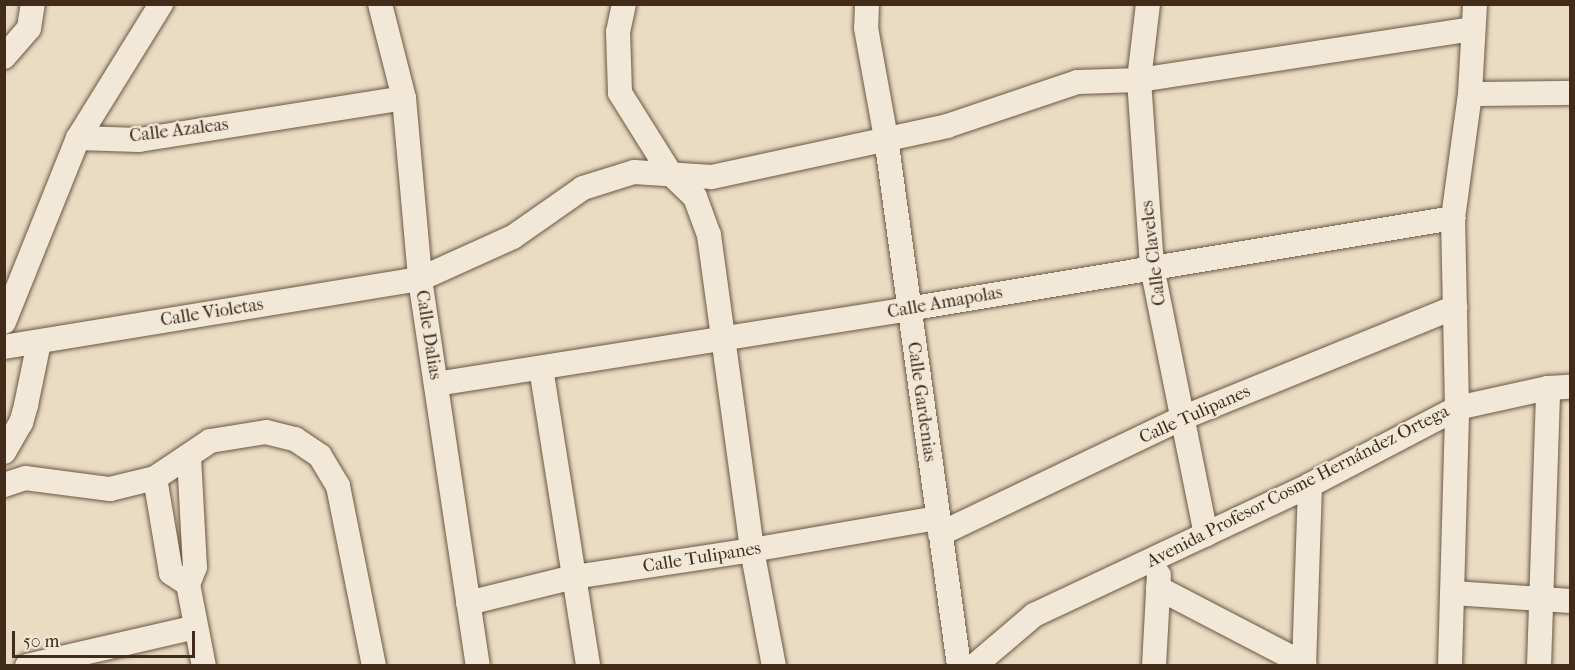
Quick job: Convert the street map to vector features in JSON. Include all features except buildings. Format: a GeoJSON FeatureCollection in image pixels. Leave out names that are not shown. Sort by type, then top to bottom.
{"type":"FeatureCollection","features":[{"type":"Feature","properties":{"kind":"street"},"geometry":{"type":"LineString","coordinates":[[4,57],[29,28],[33,4]]}},
{"type":"Feature","properties":{"kind":"street"},"geometry":{"type":"LineString","coordinates":[[4,322],[78,138],[161,4]]}},
{"type":"Feature","properties":{"kind":"street","name":"Calle Dalias"},"geometry":{"type":"LineString","coordinates":[[380,4],[404,98],[420,279],[478,666]]}},
{"type":"Feature","properties":{"kind":"street"},"geometry":{"type":"LineString","coordinates":[[624,4],[618,32],[620,93],[670,172],[695,197],[709,235],[752,550],[774,666]]}},
{"type":"Feature","properties":{"kind":"street","name":"Calle Gardenias"},"geometry":{"type":"LineString","coordinates":[[867,4],[866,28],[886,138],[959,666]]}},
{"type":"Feature","properties":{"kind":"street","name":"Calle Claveles"},"geometry":{"type":"LineString","coordinates":[[1148,4],[1139,80],[1152,267],[1206,535]]}},
{"type":"Feature","properties":{"kind":"street"},"geometry":{"type":"LineString","coordinates":[[1450,666],[1454,593],[1457,408],[1453,218],[1470,94],[1475,4]]}},
{"type":"Feature","properties":{"kind":"street","name":"Calle Violetas"},"geometry":{"type":"LineString","coordinates":[[4,347],[420,279],[513,237],[584,188],[634,172],[670,172],[712,177],[947,126],[1078,82],[1139,80],[1473,29]]}},
{"type":"Feature","properties":{"kind":"street"},"geometry":{"type":"LineString","coordinates":[[1470,94],[1570,93]]}},
{"type":"Feature","properties":{"kind":"street","name":"Calle Azaleas"},"geometry":{"type":"LineString","coordinates":[[78,138],[139,140],[404,98]]}},
{"type":"Feature","properties":{"kind":"street","name":"Calle Amapolas"},"geometry":{"type":"LineString","coordinates":[[436,384],[908,309],[1453,218]]}},
{"type":"Feature","properties":{"kind":"street","name":"Calle Tulipanes"},"geometry":{"type":"LineString","coordinates":[[468,603],[574,577],[752,550],[939,526],[1182,418],[1455,307]]}},
{"type":"Feature","properties":{"kind":"street"},"geometry":{"type":"LineString","coordinates":[[4,452],[21,423],[39,342]]}},
{"type":"Feature","properties":{"kind":"street"},"geometry":{"type":"LineString","coordinates":[[541,368],[588,666]]}},
{"type":"Feature","properties":{"kind":"street"},"geometry":{"type":"LineString","coordinates":[[1539,666],[1541,598],[1559,387]]}},
{"type":"Feature","properties":{"kind":"street","name":"Avenida Profesor Cosme Hernández Ortega"},"geometry":{"type":"LineString","coordinates":[[974,666],[1034,615],[1310,485],[1457,408],[1559,387]]}},
{"type":"Feature","properties":{"kind":"street"},"geometry":{"type":"LineString","coordinates":[[4,485],[25,478],[110,489],[155,478],[210,441],[266,432],[295,439],[320,456],[338,486],[374,666]]}},
{"type":"Feature","properties":{"kind":"street"},"geometry":{"type":"LineString","coordinates":[[189,457],[195,567],[188,584],[204,666]]}},
{"type":"Feature","properties":{"kind":"street"},"geometry":{"type":"LineString","coordinates":[[155,478],[171,573],[188,584]]}},
{"type":"Feature","properties":{"kind":"street"},"geometry":{"type":"LineString","coordinates":[[1158,588],[1304,665],[1310,485]]}},
{"type":"Feature","properties":{"kind":"street"},"geometry":{"type":"LineString","coordinates":[[1154,666],[1160,557]]}},
{"type":"Feature","properties":{"kind":"street"},"geometry":{"type":"LineString","coordinates":[[1454,593],[1570,601]]}},
{"type":"Feature","properties":{"kind":"street"},"geometry":{"type":"LineString","coordinates":[[27,666],[196,627]]}}]}
